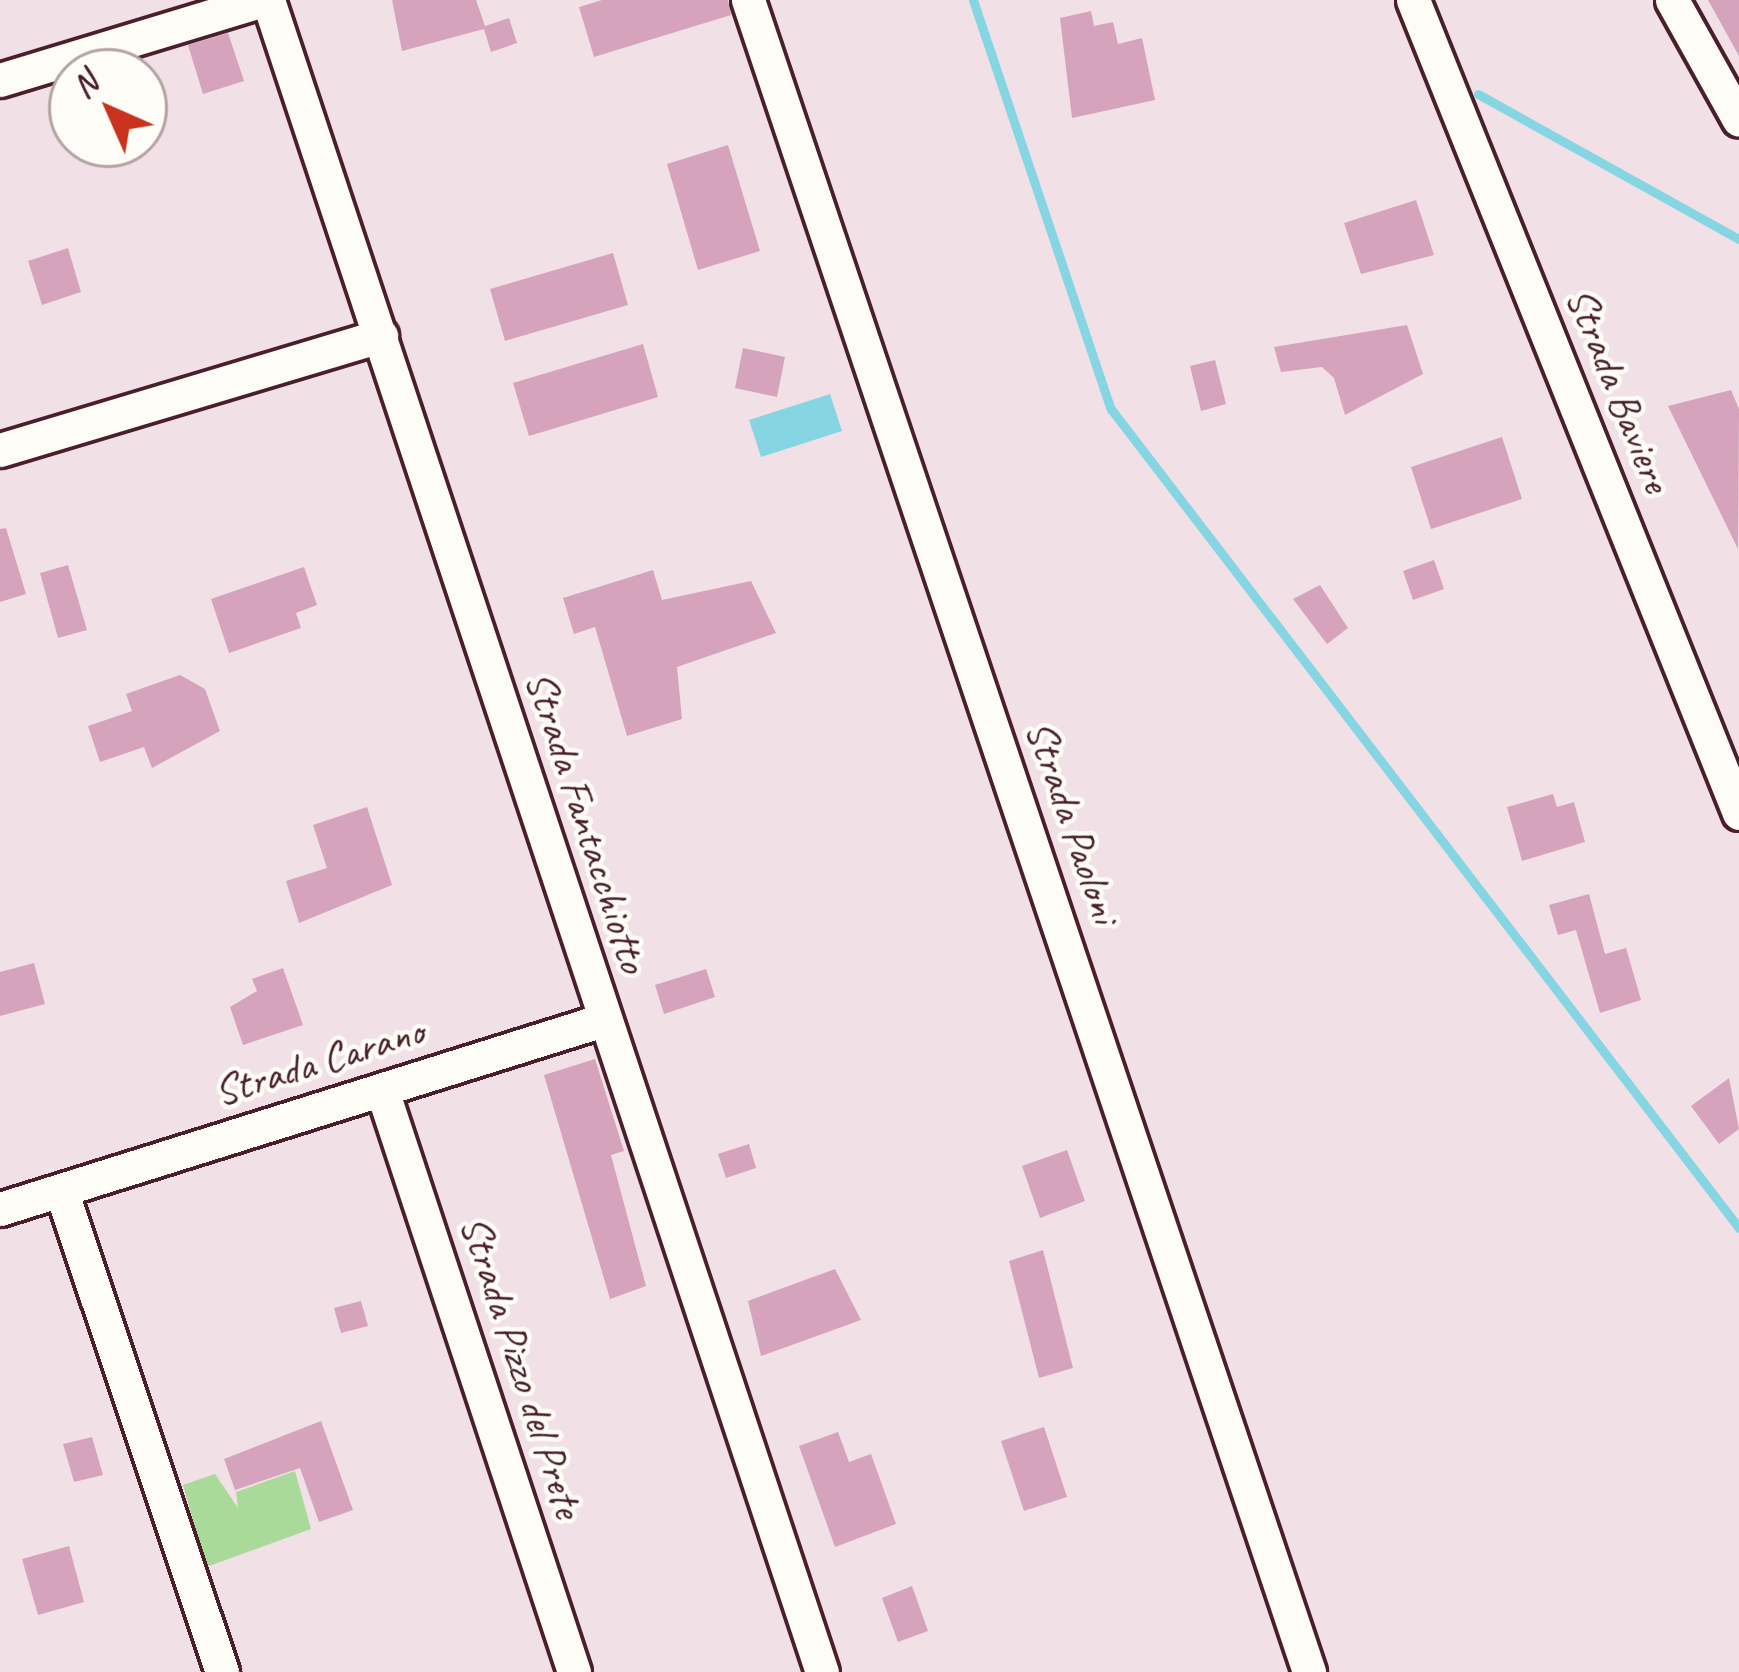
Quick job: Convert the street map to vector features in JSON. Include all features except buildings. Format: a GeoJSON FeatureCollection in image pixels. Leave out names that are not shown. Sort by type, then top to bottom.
{"type":"FeatureCollection","features":[{"type":"Feature","properties":{"kind":"street"},"geometry":{"type":"LineString","coordinates":[[0,80],[266,0]]}},
{"type":"Feature","properties":{"kind":"street","name":"Strada Fantacchiotto"},"geometry":{"type":"LineString","coordinates":[[266,0],[822,1672]]}},
{"type":"Feature","properties":{"kind":"street","name":"Strada Paoloni"},"geometry":{"type":"LineString","coordinates":[[748,0],[1309,1672]]}},
{"type":"Feature","properties":{"kind":"street","name":"Strada Baviere"},"geometry":{"type":"LineString","coordinates":[[1413,0],[1739,813]]}},
{"type":"Feature","properties":{"kind":"street"},"geometry":{"type":"LineString","coordinates":[[1672,0],[1739,119]]}},
{"type":"Feature","properties":{"kind":"street"},"geometry":{"type":"LineString","coordinates":[[0,450],[381,336]]}},
{"type":"Feature","properties":{"kind":"street","name":"Strada Carano"},"geometry":{"type":"LineString","coordinates":[[0,1209],[603,1019]]}},
{"type":"Feature","properties":{"kind":"street","name":"Strada Pizzo del Prete"},"geometry":{"type":"LineString","coordinates":[[382,1090],[574,1672]]}},
{"type":"Feature","properties":{"kind":"street"},"geometry":{"type":"LineString","coordinates":[[61,1190],[222,1672]]}},
{"type":"Feature","properties":{"kind":"green space"},"geometry":{"type":"Polygon","coordinates":[[[295,1471],[311,1529],[206,1567],[183,1485],[215,1474],[238,1508],[236,1492],[295,1471]]]}},
{"type":"Feature","properties":{"kind":"water"},"geometry":{"type":"Polygon","coordinates":[[[830,394],[842,431],[761,457],[749,420],[830,394]]]}},
{"type":"Feature","properties":{"kind":"waterway"},"geometry":{"type":"LineString","coordinates":[[973,0],[1111,409],[1739,1228]]}},
{"type":"Feature","properties":{"kind":"waterway"},"geometry":{"type":"LineString","coordinates":[[1478,94],[1739,239]]}}]}
